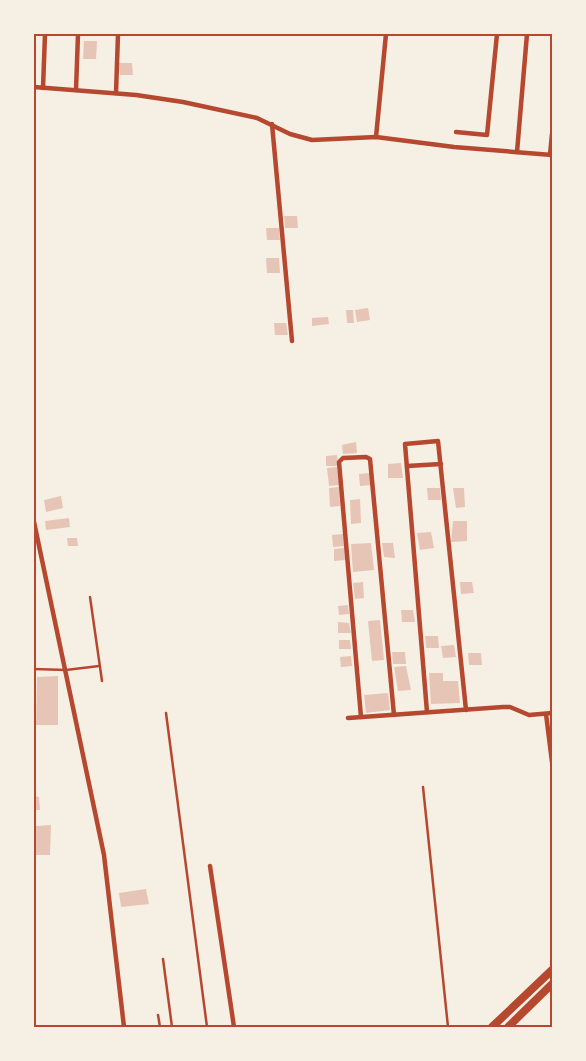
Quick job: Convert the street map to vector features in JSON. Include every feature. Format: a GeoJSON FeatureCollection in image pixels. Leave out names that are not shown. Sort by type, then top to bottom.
{"type":"FeatureCollection","features":[{"type":"Feature","properties":{"kind":"highway"},"geometry":{"type":"LineString","coordinates":[[492,1027],[552,970]]}},
{"type":"Feature","properties":{"kind":"highway"},"geometry":{"type":"LineString","coordinates":[[508,1027],[552,984]]}},
{"type":"Feature","properties":{"kind":"street"},"geometry":{"type":"LineString","coordinates":[[43,88],[45,34]]}},
{"type":"Feature","properties":{"kind":"street"},"geometry":{"type":"LineString","coordinates":[[76,90],[78,34]]}},
{"type":"Feature","properties":{"kind":"street"},"geometry":{"type":"LineString","coordinates":[[116,93],[118,34]]}},
{"type":"Feature","properties":{"kind":"street"},"geometry":{"type":"LineString","coordinates":[[376,137],[386,34]]}},
{"type":"Feature","properties":{"kind":"street"},"geometry":{"type":"LineString","coordinates":[[456,132],[487,136],[497,34]]}},
{"type":"Feature","properties":{"kind":"street"},"geometry":{"type":"LineString","coordinates":[[517,152],[526,34]]}},
{"type":"Feature","properties":{"kind":"street"},"geometry":{"type":"LineString","coordinates":[[34,87],[116,93],[183,102],[257,118],[290,134],[312,140],[376,137],[551,155],[552,134]]}},
{"type":"Feature","properties":{"kind":"street"},"geometry":{"type":"LineString","coordinates":[[272,124],[292,341]]}},
{"type":"Feature","properties":{"kind":"street"},"geometry":{"type":"LineString","coordinates":[[428,712],[405,444],[438,442],[466,710]]}},
{"type":"Feature","properties":{"kind":"street"},"geometry":{"type":"LineString","coordinates":[[361,717],[339,462],[343,458],[366,457],[370,459],[394,715]]}},
{"type":"Feature","properties":{"kind":"street"},"geometry":{"type":"LineString","coordinates":[[407,466],[440,464]]}},
{"type":"Feature","properties":{"kind":"street"},"geometry":{"type":"LineString","coordinates":[[34,522],[104,856],[124,1027]]}},
{"type":"Feature","properties":{"kind":"street"},"geometry":{"type":"LineString","coordinates":[[348,718],[510,707],[529,715],[552,714]]}},
{"type":"Feature","properties":{"kind":"street"},"geometry":{"type":"LineString","coordinates":[[546,714],[552,762]]}},
{"type":"Feature","properties":{"kind":"street"},"geometry":{"type":"LineString","coordinates":[[210,866],[234,1027]]}},
{"type":"Feature","properties":{"kind":"lane"},"geometry":{"type":"LineString","coordinates":[[90,597],[102,681]]}},
{"type":"Feature","properties":{"kind":"lane"},"geometry":{"type":"LineString","coordinates":[[34,669],[66,670],[100,666]]}},
{"type":"Feature","properties":{"kind":"lane"},"geometry":{"type":"LineString","coordinates":[[166,713],[207,1027]]}},
{"type":"Feature","properties":{"kind":"lane"},"geometry":{"type":"LineString","coordinates":[[423,787],[448,1027]]}},
{"type":"Feature","properties":{"kind":"lane"},"geometry":{"type":"LineString","coordinates":[[163,959],[172,1027]]}},
{"type":"Feature","properties":{"kind":"lane"},"geometry":{"type":"LineString","coordinates":[[158,1015],[160,1027]]}},
{"type":"Feature","properties":{"kind":"building"},"geometry":{"type":"Polygon","coordinates":[[[84,41],[97,41],[96,59],[83,59],[84,41]]]}},
{"type":"Feature","properties":{"kind":"building"},"geometry":{"type":"Polygon","coordinates":[[[119,63],[132,63],[133,75],[120,75],[119,63]]]}},
{"type":"Feature","properties":{"kind":"building"},"geometry":{"type":"Polygon","coordinates":[[[284,216],[297,216],[298,228],[285,228],[284,216]]]}},
{"type":"Feature","properties":{"kind":"building"},"geometry":{"type":"Polygon","coordinates":[[[266,228],[279,228],[280,240],[267,240],[266,228]]]}},
{"type":"Feature","properties":{"kind":"building"},"geometry":{"type":"Polygon","coordinates":[[[266,258],[279,258],[280,273],[267,273],[266,258]]]}},
{"type":"Feature","properties":{"kind":"building"},"geometry":{"type":"Polygon","coordinates":[[[368,308],[370,320],[357,322],[355,310],[368,308]]]}},
{"type":"Feature","properties":{"kind":"building"},"geometry":{"type":"Polygon","coordinates":[[[346,310],[353,310],[354,323],[347,323],[346,310]]]}},
{"type":"Feature","properties":{"kind":"building"},"geometry":{"type":"Polygon","coordinates":[[[328,317],[329,324],[312,326],[312,318],[328,317]]]}},
{"type":"Feature","properties":{"kind":"building"},"geometry":{"type":"Polygon","coordinates":[[[274,323],[286,323],[288,335],[275,335],[274,323]]]}},
{"type":"Feature","properties":{"kind":"building"},"geometry":{"type":"Polygon","coordinates":[[[356,442],[357,453],[343,454],[342,445],[356,442]]]}},
{"type":"Feature","properties":{"kind":"building"},"geometry":{"type":"Polygon","coordinates":[[[337,455],[338,466],[326,466],[326,456],[337,455]]]}},
{"type":"Feature","properties":{"kind":"building"},"geometry":{"type":"Polygon","coordinates":[[[401,463],[403,478],[388,478],[388,464],[401,463]]]}},
{"type":"Feature","properties":{"kind":"building"},"geometry":{"type":"Polygon","coordinates":[[[337,467],[339,485],[329,486],[327,468],[337,467]]]}},
{"type":"Feature","properties":{"kind":"building"},"geometry":{"type":"Polygon","coordinates":[[[370,473],[371,485],[360,486],[359,474],[370,473]]]}},
{"type":"Feature","properties":{"kind":"building"},"geometry":{"type":"Polygon","coordinates":[[[339,487],[340,506],[330,507],[329,488],[339,487]]]}},
{"type":"Feature","properties":{"kind":"building"},"geometry":{"type":"Polygon","coordinates":[[[427,488],[440,488],[441,500],[428,500],[427,488]]]}},
{"type":"Feature","properties":{"kind":"building"},"geometry":{"type":"Polygon","coordinates":[[[453,488],[464,488],[465,507],[456,508],[453,488]]]}},
{"type":"Feature","properties":{"kind":"building"},"geometry":{"type":"Polygon","coordinates":[[[61,496],[63,508],[46,512],[44,500],[61,496]]]}},
{"type":"Feature","properties":{"kind":"building"},"geometry":{"type":"Polygon","coordinates":[[[360,499],[361,523],[351,524],[350,500],[360,499]]]}},
{"type":"Feature","properties":{"kind":"building"},"geometry":{"type":"Polygon","coordinates":[[[69,518],[70,527],[46,530],[45,521],[69,518]]]}},
{"type":"Feature","properties":{"kind":"building"},"geometry":{"type":"Polygon","coordinates":[[[453,521],[467,521],[467,541],[451,542],[453,521]]]}},
{"type":"Feature","properties":{"kind":"building"},"geometry":{"type":"Polygon","coordinates":[[[431,532],[434,548],[420,550],[417,533],[431,532]]]}},
{"type":"Feature","properties":{"kind":"building"},"geometry":{"type":"Polygon","coordinates":[[[343,534],[344,546],[333,547],[332,535],[343,534]]]}},
{"type":"Feature","properties":{"kind":"building"},"geometry":{"type":"Polygon","coordinates":[[[67,538],[77,538],[78,546],[68,546],[67,538]]]}},
{"type":"Feature","properties":{"kind":"building"},"geometry":{"type":"Polygon","coordinates":[[[371,543],[374,570],[353,572],[351,544],[371,543]]]}},
{"type":"Feature","properties":{"kind":"building"},"geometry":{"type":"Polygon","coordinates":[[[382,543],[393,543],[395,558],[384,557],[382,543]]]}},
{"type":"Feature","properties":{"kind":"building"},"geometry":{"type":"Polygon","coordinates":[[[345,548],[346,560],[334,561],[334,549],[345,548]]]}},
{"type":"Feature","properties":{"kind":"building"},"geometry":{"type":"Polygon","coordinates":[[[363,582],[364,598],[355,599],[353,583],[363,582]]]}},
{"type":"Feature","properties":{"kind":"building"},"geometry":{"type":"Polygon","coordinates":[[[460,582],[472,582],[474,593],[461,594],[460,582]]]}},
{"type":"Feature","properties":{"kind":"building"},"geometry":{"type":"Polygon","coordinates":[[[348,605],[349,614],[339,615],[338,606],[348,605]]]}},
{"type":"Feature","properties":{"kind":"building"},"geometry":{"type":"Polygon","coordinates":[[[401,610],[413,610],[415,622],[402,622],[401,610]]]}},
{"type":"Feature","properties":{"kind":"building"},"geometry":{"type":"Polygon","coordinates":[[[380,620],[384,660],[372,661],[368,621],[380,620]]]}},
{"type":"Feature","properties":{"kind":"building"},"geometry":{"type":"Polygon","coordinates":[[[338,622],[349,623],[351,633],[338,633],[338,622]]]}},
{"type":"Feature","properties":{"kind":"building"},"geometry":{"type":"Polygon","coordinates":[[[425,636],[438,636],[439,648],[426,648],[425,636]]]}},
{"type":"Feature","properties":{"kind":"building"},"geometry":{"type":"Polygon","coordinates":[[[339,640],[350,640],[351,649],[339,649],[339,640]]]}},
{"type":"Feature","properties":{"kind":"building"},"geometry":{"type":"Polygon","coordinates":[[[454,645],[456,657],[443,658],[441,646],[454,645]]]}},
{"type":"Feature","properties":{"kind":"building"},"geometry":{"type":"Polygon","coordinates":[[[392,652],[405,652],[406,664],[393,664],[392,652]]]}},
{"type":"Feature","properties":{"kind":"building"},"geometry":{"type":"Polygon","coordinates":[[[468,653],[481,653],[482,665],[469,665],[468,653]]]}},
{"type":"Feature","properties":{"kind":"building"},"geometry":{"type":"Polygon","coordinates":[[[351,656],[352,666],[341,667],[340,657],[351,656]]]}},
{"type":"Feature","properties":{"kind":"building"},"geometry":{"type":"Polygon","coordinates":[[[406,666],[411,690],[398,691],[394,667],[406,666]]]}},
{"type":"Feature","properties":{"kind":"building"},"geometry":{"type":"Polygon","coordinates":[[[429,673],[443,673],[443,681],[458,681],[460,703],[431,704],[429,673]]]}},
{"type":"Feature","properties":{"kind":"building"},"geometry":{"type":"Polygon","coordinates":[[[58,676],[58,725],[36,725],[37,677],[58,676]]]}},
{"type":"Feature","properties":{"kind":"building"},"geometry":{"type":"Polygon","coordinates":[[[388,693],[390,710],[366,713],[364,695],[388,693]]]}},
{"type":"Feature","properties":{"kind":"building"},"geometry":{"type":"Polygon","coordinates":[[[34,796],[39,797],[40,810],[34,810],[34,796]]]}},
{"type":"Feature","properties":{"kind":"building"},"geometry":{"type":"Polygon","coordinates":[[[51,825],[50,855],[34,855],[36,826],[51,825]]]}},
{"type":"Feature","properties":{"kind":"building"},"geometry":{"type":"Polygon","coordinates":[[[146,889],[149,904],[121,907],[119,893],[146,889]]]}}]}
